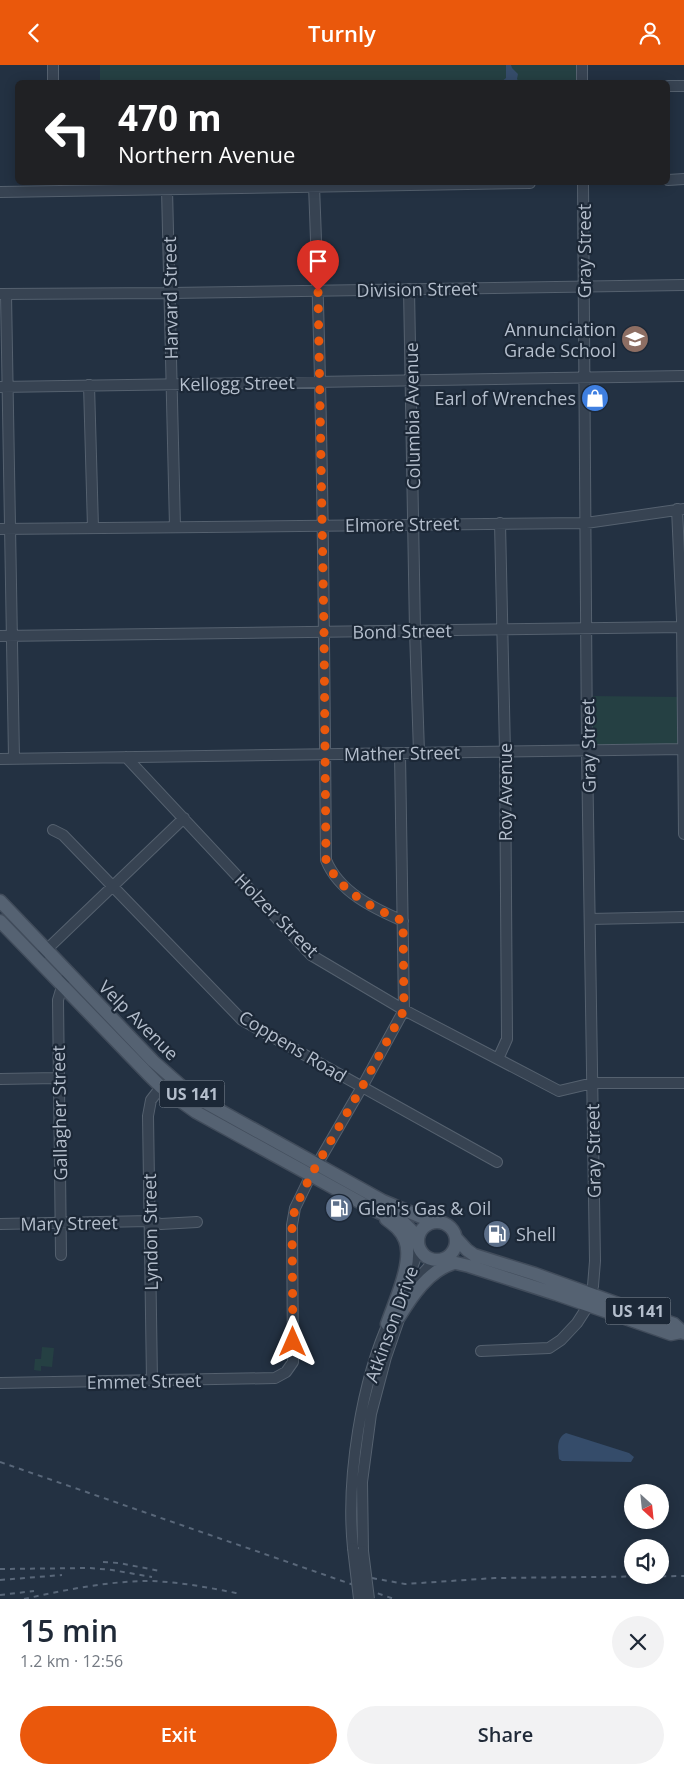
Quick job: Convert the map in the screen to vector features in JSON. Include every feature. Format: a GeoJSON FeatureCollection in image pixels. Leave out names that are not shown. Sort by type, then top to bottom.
{"type":"FeatureCollection","features":[{"type":"Feature","properties":{"kind":"main road","name":"Velp Avenue"},"geometry":{"type":"LineString","coordinates":[[0,901],[153,1061],[188,1091],[314,1169],[374,1210],[404,1223],[410,1228],[418,1246]]}},
{"type":"Feature","properties":{"kind":"main road","name":"Velp Avenue"},"geometry":{"type":"LineString","coordinates":[[0,921],[161,1087],[196,1112],[431,1223]]}},
{"type":"Feature","properties":{"kind":"main road"},"geometry":{"type":"LineString","coordinates":[[374,1210],[399,1230],[407,1248],[406,1267],[387,1324]]}},
{"type":"Feature","properties":{"kind":"main road"},"geometry":{"type":"LineString","coordinates":[[399,1317],[419,1288],[440,1270],[444,1261],[453,1251],[456,1238],[453,1231],[448,1225],[431,1223],[421,1231],[418,1246],[424,1257],[444,1261]]}},
{"type":"Feature","properties":{"kind":"main road","name":"US 141"},"geometry":{"type":"LineString","coordinates":[[456,1238],[467,1251],[474,1255],[535,1274],[588,1303]]}},
{"type":"Feature","properties":{"kind":"main road","name":"US 141"},"geometry":{"type":"LineString","coordinates":[[444,1261],[469,1266],[588,1303],[674,1324],[683,1333]]}},
{"type":"Feature","properties":{"kind":"street"},"geometry":{"type":"LineString","coordinates":[[53,65],[53,80]]}},
{"type":"Feature","properties":{"kind":"street"},"geometry":{"type":"LineString","coordinates":[[582,65],[582,80]]}},
{"type":"Feature","properties":{"kind":"street"},"geometry":{"type":"LineString","coordinates":[[670,86],[684,86]]}},
{"type":"Feature","properties":{"kind":"street"},"geometry":{"type":"LineString","coordinates":[[670,180],[684,179]]}},
{"type":"Feature","properties":{"kind":"street"},"geometry":{"type":"LineString","coordinates":[[0,192],[55,187],[167,189],[386,185]]}},
{"type":"Feature","properties":{"kind":"street","name":"Gray Street"},"geometry":{"type":"LineString","coordinates":[[583,185],[586,629],[595,1261],[588,1303]]}},
{"type":"Feature","properties":{"kind":"street"},"geometry":{"type":"LineString","coordinates":[[314,186],[320,382],[326,860],[331,872],[351,893],[383,912],[403,921]]}},
{"type":"Feature","properties":{"kind":"street","name":"Harvard Street"},"geometry":{"type":"LineString","coordinates":[[167,189],[175,527]]}},
{"type":"Feature","properties":{"kind":"street","name":"Division Street"},"geometry":{"type":"LineString","coordinates":[[3,294],[684,285]]}},
{"type":"Feature","properties":{"kind":"street","name":"Columbia Avenue"},"geometry":{"type":"LineString","coordinates":[[409,289],[419,753]]}},
{"type":"Feature","properties":{"kind":"street"},"geometry":{"type":"LineString","coordinates":[[3,294],[5,529],[12,636],[14,758]]}},
{"type":"Feature","properties":{"kind":"street","name":"Kellogg Street"},"geometry":{"type":"LineString","coordinates":[[4,387],[684,377]]}},
{"type":"Feature","properties":{"kind":"street"},"geometry":{"type":"LineString","coordinates":[[89,385],[93,528]]}},
{"type":"Feature","properties":{"kind":"street"},"geometry":{"type":"LineString","coordinates":[[681,509],[684,833]]}},
{"type":"Feature","properties":{"kind":"street","name":"Elmore Street"},"geometry":{"type":"LineString","coordinates":[[5,529],[586,523],[681,509]]}},
{"type":"Feature","properties":{"kind":"street","name":"Roy Avenue"},"geometry":{"type":"LineString","coordinates":[[498,1059],[506,1039],[505,752],[500,523]]}},
{"type":"Feature","properties":{"kind":"street","name":"Bond Street"},"geometry":{"type":"LineString","coordinates":[[0,636],[683,627]]}},
{"type":"Feature","properties":{"kind":"street","name":"Mather Street"},"geometry":{"type":"LineString","coordinates":[[0,759],[683,749]]}},
{"type":"Feature","properties":{"kind":"street"},"geometry":{"type":"LineString","coordinates":[[314,1169],[404,1010],[400,753]]}},
{"type":"Feature","properties":{"kind":"street","name":"Holzer Street"},"geometry":{"type":"LineString","coordinates":[[126,757],[311,955],[404,1010],[559,1091],[592,1083],[684,1083]]}},
{"type":"Feature","properties":{"kind":"street"},"geometry":{"type":"LineString","coordinates":[[37,959],[184,818]]}},
{"type":"Feature","properties":{"kind":"street","name":"Coppens Road"},"geometry":{"type":"LineString","coordinates":[[53,830],[63,835],[242,1020],[497,1162]]}},
{"type":"Feature","properties":{"kind":"street"},"geometry":{"type":"LineString","coordinates":[[590,919],[684,917]]}},
{"type":"Feature","properties":{"kind":"street","name":"Gallagher Street"},"geometry":{"type":"LineString","coordinates":[[60,1255],[61,1224],[57,1078],[58,999],[61,985],[69,974]]}},
{"type":"Feature","properties":{"kind":"street"},"geometry":{"type":"LineString","coordinates":[[0,1079],[57,1078]]}},
{"type":"Feature","properties":{"kind":"street","name":"Lyndon Street"},"geometry":{"type":"LineString","coordinates":[[152,1381],[148,1109],[151,1100],[161,1087]]}},
{"type":"Feature","properties":{"kind":"street","name":"Emmet Street"},"geometry":{"type":"LineString","coordinates":[[0,1383],[275,1378],[286,1371],[293,1362],[292,1225],[295,1208],[314,1169]]}},
{"type":"Feature","properties":{"kind":"street","name":"Mary Street"},"geometry":{"type":"LineString","coordinates":[[0,1224],[150,1221],[161,1224],[197,1222]]}},
{"type":"Feature","properties":{"kind":"street","name":"Atkinson Drive"},"geometry":{"type":"LineString","coordinates":[[358,1550],[351,1530],[352,1485],[357,1444],[370,1375],[387,1324],[410,1273],[418,1246]]}},
{"type":"Feature","properties":{"kind":"street","name":"Atkinson Drive"},"geometry":{"type":"LineString","coordinates":[[358,1550],[362,1482],[368,1429],[378,1383],[399,1317],[415,1283],[444,1261]]}},
{"type":"Feature","properties":{"kind":"street"},"geometry":{"type":"LineString","coordinates":[[481,1351],[549,1348],[561,1340],[577,1323],[588,1303]]}},
{"type":"Feature","properties":{"kind":"street"},"geometry":{"type":"LineString","coordinates":[[358,1550],[359,1599]]}},
{"type":"Feature","properties":{"kind":"street"},"geometry":{"type":"LineString","coordinates":[[358,1550],[369,1599]]}},
{"type":"Feature","properties":{"kind":"green space"},"geometry":{"type":"Polygon","coordinates":[[[100,65],[582,65],[582,80],[100,80],[100,65]]]}},
{"type":"Feature","properties":{"kind":"green space"},"geometry":{"type":"Polygon","coordinates":[[[587,696],[682,697],[683,749],[587,751],[587,696]]]}},
{"type":"Feature","properties":{"kind":"green space"},"geometry":{"type":"Polygon","coordinates":[[[42,1347],[54,1348],[52,1367],[41,1366],[41,1371],[34,1370],[35,1359],[41,1359],[42,1347]]]}},
{"type":"Feature","properties":{"kind":"water"},"geometry":{"type":"Polygon","coordinates":[[[506,65],[511,65],[518,74],[518,80],[504,80],[506,78],[506,65]]]}},
{"type":"Feature","properties":{"kind":"water"},"geometry":{"type":"Polygon","coordinates":[[[566,1433],[629,1453],[634,1457],[631,1462],[562,1461],[559,1459],[558,1444],[566,1433]]]}},
{"type":"Feature","properties":{"kind":"railway"},"geometry":{"type":"LineString","coordinates":[[0,1462],[394,1599]]}},
{"type":"Feature","properties":{"kind":"railway"},"geometry":{"type":"LineString","coordinates":[[103,1562],[119,1563],[160,1571]]}},
{"type":"Feature","properties":{"kind":"railway"},"geometry":{"type":"LineString","coordinates":[[0,1569],[90,1568],[152,1577]]}},
{"type":"Feature","properties":{"kind":"railway"},"geometry":{"type":"LineString","coordinates":[[0,1580],[62,1575]]}},
{"type":"Feature","properties":{"kind":"railway"},"geometry":{"type":"LineString","coordinates":[[372,1578],[405,1584],[495,1578],[684,1576]]}},
{"type":"Feature","properties":{"kind":"railway"},"geometry":{"type":"LineString","coordinates":[[24,1599],[71,1589],[134,1581],[185,1584],[241,1594]]}},
{"type":"Feature","properties":{"kind":"railway"},"geometry":{"type":"LineString","coordinates":[[0,1595],[34,1591]]}},
{"type":"Feature","properties":{"kind":"place","name":"Annunciation Grade School"},"geometry":{"type":"Point","coordinates":[635,339]}},
{"type":"Feature","properties":{"kind":"place","name":"Earl of Wrenches"},"geometry":{"type":"Point","coordinates":[595,398]}},
{"type":"Feature","properties":{"kind":"place","name":"Glen's Gas & Oil"},"geometry":{"type":"Point","coordinates":[339,1208]}},
{"type":"Feature","properties":{"kind":"place","name":"Shell"},"geometry":{"type":"Point","coordinates":[497,1234]}},
{"type":"Feature","properties":{"kind":"route"},"geometry":{"type":"LineString","coordinates":[[293,1342],[292,1225],[295,1208],[311,1175],[404,1010],[403,921],[383,912],[351,893],[331,872],[326,860],[318,291]]}}]}
